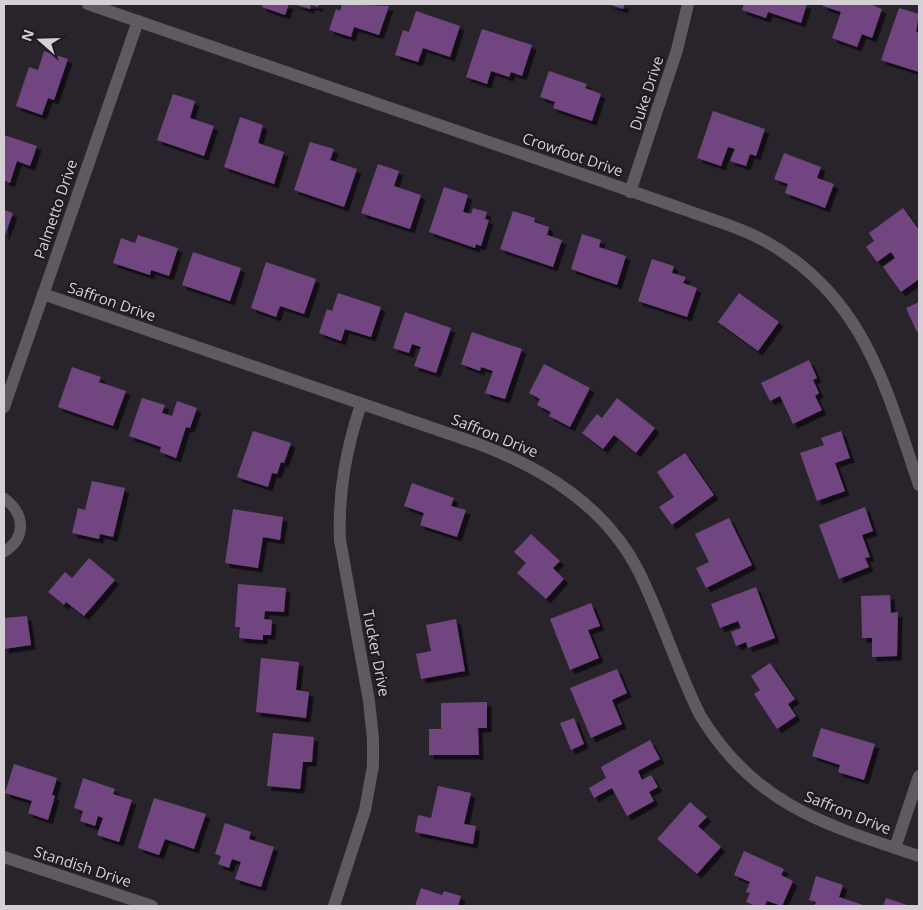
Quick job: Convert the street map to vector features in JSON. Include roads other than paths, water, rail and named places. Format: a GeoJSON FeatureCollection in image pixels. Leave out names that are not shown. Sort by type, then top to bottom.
{"type":"FeatureCollection","features":[{"type":"Feature","properties":{"kind":"street","name":"Crowfoot Drive"},"geometry":{"type":"LineString","coordinates":[[88,4],[738,229],[761,239],[782,252],[819,281],[854,322],[872,354],[919,485]]}},
{"type":"Feature","properties":{"kind":"street","name":"Duke Drive"},"geometry":{"type":"LineString","coordinates":[[630,192],[677,50],[688,4]]}},
{"type":"Feature","properties":{"kind":"street","name":"Palmetto Drive"},"geometry":{"type":"LineString","coordinates":[[4,407],[138,21]]}},
{"type":"Feature","properties":{"kind":"street","name":"Saffron Drive"},"geometry":{"type":"LineString","coordinates":[[43,294],[497,451],[524,462],[568,490],[607,527],[631,559],[700,715],[710,732],[741,767],[767,791],[807,815],[919,856]]}},
{"type":"Feature","properties":{"kind":"street","name":"Tucker Drive"},"geometry":{"type":"LineString","coordinates":[[334,906],[365,810],[372,766],[372,717],[340,540],[339,519],[344,467],[362,404]]}},
{"type":"Feature","properties":{"kind":"street"},"geometry":{"type":"LineString","coordinates":[[896,848],[919,776]]}},
{"type":"Feature","properties":{"kind":"street","name":"Standish Drive"},"geometry":{"type":"LineString","coordinates":[[4,857],[152,906]]}},
{"type":"Feature","properties":{"kind":"lane"},"geometry":{"type":"LineString","coordinates":[[4,498],[18,512],[21,522],[19,535],[14,544],[4,552]]}}]}
